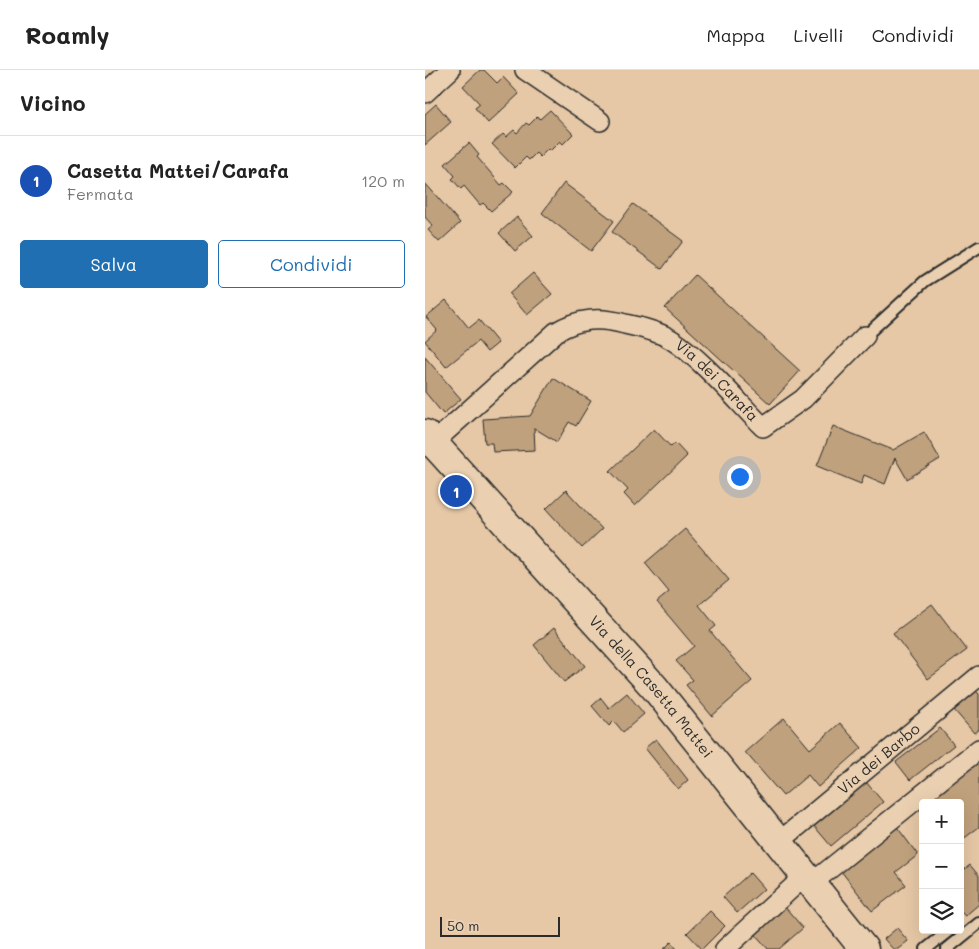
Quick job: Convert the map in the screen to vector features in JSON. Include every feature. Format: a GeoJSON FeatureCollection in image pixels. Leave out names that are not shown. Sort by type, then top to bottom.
{"type":"FeatureCollection","features":[{"type":"Feature","properties":{"kind":"main road","name":"Via della Casetta Mattei"},"geometry":{"type":"LineString","coordinates":[[429,438],[655,688],[864,949]]}},
{"type":"Feature","properties":{"kind":"street"},"geometry":{"type":"LineString","coordinates":[[425,93],[450,70]]}},
{"type":"Feature","properties":{"kind":"street"},"geometry":{"type":"LineString","coordinates":[[525,70],[600,121]]}},
{"type":"Feature","properties":{"kind":"street","name":"Via dei Carafa"},"geometry":{"type":"LineString","coordinates":[[429,438],[556,332],[581,321],[609,319],[647,329],[672,340],[692,356],[763,427],[803,399],[865,336]]}},
{"type":"Feature","properties":{"kind":"street","name":"Via dei Barbo"},"geometry":{"type":"LineString","coordinates":[[779,842],[979,676]]}},
{"type":"Feature","properties":{"kind":"street"},"geometry":{"type":"LineString","coordinates":[[725,949],[809,879],[979,749]]}},
{"type":"Feature","properties":{"kind":"lane","name":"Via dei Carafa"},"geometry":{"type":"LineString","coordinates":[[865,336],[925,281],[979,247]]}},
{"type":"Feature","properties":{"kind":"lane"},"geometry":{"type":"LineString","coordinates":[[947,949],[979,923]]}},
{"type":"Feature","properties":{"kind":"lane"},"geometry":{"type":"LineString","coordinates":[[926,949],[945,934]]}},
{"type":"Feature","properties":{"kind":"building"},"geometry":{"type":"Polygon","coordinates":[[[480,70],[484,70],[497,83],[503,77],[519,94],[488,123],[475,108],[480,104],[463,86],[480,70]]]}},
{"type":"Feature","properties":{"kind":"building"},"geometry":{"type":"Polygon","coordinates":[[[436,104],[451,122],[425,145],[425,114],[436,104]]]}},
{"type":"Feature","properties":{"kind":"building"},"geometry":{"type":"Polygon","coordinates":[[[550,110],[573,134],[563,144],[560,141],[550,151],[548,149],[540,157],[536,153],[529,160],[526,157],[515,168],[492,144],[503,134],[506,137],[514,130],[517,133],[526,123],[529,125],[538,116],[540,119],[550,110]]]}},
{"type":"Feature","properties":{"kind":"building"},"geometry":{"type":"Polygon","coordinates":[[[469,143],[479,155],[477,157],[501,185],[504,183],[513,192],[491,211],[483,203],[480,205],[464,186],[461,189],[452,179],[455,176],[445,164],[469,143]]]}},
{"type":"Feature","properties":{"kind":"building"},"geometry":{"type":"Polygon","coordinates":[[[425,183],[460,223],[439,242],[428,230],[433,226],[425,217],[425,183]]]}},
{"type":"Feature","properties":{"kind":"building"},"geometry":{"type":"Polygon","coordinates":[[[564,183],[614,221],[591,251],[542,213],[564,183]]]}},
{"type":"Feature","properties":{"kind":"building"},"geometry":{"type":"Polygon","coordinates":[[[633,204],[683,241],[662,269],[612,232],[633,204]]]}},
{"type":"Feature","properties":{"kind":"building"},"geometry":{"type":"Polygon","coordinates":[[[517,217],[533,236],[515,251],[499,233],[517,217]]]}},
{"type":"Feature","properties":{"kind":"building"},"geometry":{"type":"Polygon","coordinates":[[[533,273],[552,294],[527,315],[509,294],[533,273]]]}},
{"type":"Feature","properties":{"kind":"building"},"geometry":{"type":"Polygon","coordinates":[[[695,275],[800,371],[770,404],[665,308],[695,275]]]}},
{"type":"Feature","properties":{"kind":"building"},"geometry":{"type":"Polygon","coordinates":[[[446,300],[469,328],[479,320],[498,343],[487,352],[478,341],[446,367],[425,341],[437,330],[426,317],[446,300]]]}},
{"type":"Feature","properties":{"kind":"building"},"geometry":{"type":"Polygon","coordinates":[[[425,357],[461,399],[443,414],[425,392],[425,357]]]}},
{"type":"Feature","properties":{"kind":"building"},"geometry":{"type":"Polygon","coordinates":[[[553,378],[591,401],[576,426],[569,422],[557,442],[534,428],[535,450],[493,452],[492,443],[485,443],[483,419],[530,416],[553,378]]]}},
{"type":"Feature","properties":{"kind":"building"},"geometry":{"type":"Polygon","coordinates":[[[833,426],[893,450],[924,432],[940,459],[907,479],[895,458],[885,484],[864,475],[861,484],[817,466],[833,426]]]}},
{"type":"Feature","properties":{"kind":"building"},"geometry":{"type":"Polygon","coordinates":[[[654,429],[671,447],[675,443],[687,456],[635,506],[624,494],[628,490],[610,471],[654,429]]]}},
{"type":"Feature","properties":{"kind":"building"},"geometry":{"type":"Polygon","coordinates":[[[566,490],[602,529],[582,548],[546,509],[566,490]]]}},
{"type":"Feature","properties":{"kind":"building"},"geometry":{"type":"Polygon","coordinates":[[[685,529],[729,580],[699,605],[716,626],[710,631],[752,681],[712,716],[686,685],[693,680],[676,661],[694,646],[657,602],[669,592],[645,563],[685,529]]]}},
{"type":"Feature","properties":{"kind":"building"},"geometry":{"type":"Polygon","coordinates":[[[932,604],[967,650],[928,679],[893,633],[932,604]]]}},
{"type":"Feature","properties":{"kind":"building"},"geometry":{"type":"Polygon","coordinates":[[[554,628],[585,666],[564,682],[534,645],[554,628]]]}},
{"type":"Feature","properties":{"kind":"building"},"geometry":{"type":"Polygon","coordinates":[[[976,691],[979,694],[979,729],[974,733],[954,710],[976,691]]]}},
{"type":"Feature","properties":{"kind":"building"},"geometry":{"type":"Polygon","coordinates":[[[627,693],[644,714],[623,732],[614,721],[609,726],[592,706],[601,698],[609,708],[627,693]]]}},
{"type":"Feature","properties":{"kind":"building"},"geometry":{"type":"Polygon","coordinates":[[[784,718],[810,749],[840,723],[862,748],[818,787],[808,775],[783,796],[745,752],[784,718]]]}},
{"type":"Feature","properties":{"kind":"building"},"geometry":{"type":"Polygon","coordinates":[[[940,728],[954,745],[910,780],[896,762],[940,728]]]}},
{"type":"Feature","properties":{"kind":"building"},"geometry":{"type":"Polygon","coordinates":[[[656,739],[688,780],[678,789],[645,748],[656,739]]]}},
{"type":"Feature","properties":{"kind":"building"},"geometry":{"type":"Polygon","coordinates":[[[979,762],[979,827],[964,838],[964,799],[930,799],[979,762]]]}},
{"type":"Feature","properties":{"kind":"building"},"geometry":{"type":"Polygon","coordinates":[[[866,782],[883,802],[831,846],[814,826],[866,782]]]}},
{"type":"Feature","properties":{"kind":"building"},"geometry":{"type":"Polygon","coordinates":[[[897,827],[918,855],[896,872],[906,885],[872,911],[841,871],[897,827]]]}},
{"type":"Feature","properties":{"kind":"building"},"geometry":{"type":"Polygon","coordinates":[[[970,865],[979,876],[979,904],[965,916],[964,915],[964,870],[970,865]]]}},
{"type":"Feature","properties":{"kind":"building"},"geometry":{"type":"Polygon","coordinates":[[[750,873],[764,889],[737,913],[723,897],[750,873]]]}},
{"type":"Feature","properties":{"kind":"building"},"geometry":{"type":"Polygon","coordinates":[[[785,907],[803,928],[779,949],[768,949],[755,934],[785,907]]]}},
{"type":"Feature","properties":{"kind":"building"},"geometry":{"type":"Polygon","coordinates":[[[710,911],[725,926],[702,949],[687,933],[710,911]]]}},
{"type":"Feature","properties":{"kind":"building"},"geometry":{"type":"Polygon","coordinates":[[[897,928],[908,941],[898,949],[893,949],[884,939],[897,928]]]}},
{"type":"Feature","properties":{"kind":"building"},"geometry":{"type":"Polygon","coordinates":[[[671,942],[677,949],[664,949],[671,942]]]}},
{"type":"Feature","properties":{"kind":"place","name":"Casetta Mattei/Carafa"},"geometry":{"type":"Point","coordinates":[456,491]}}]}
